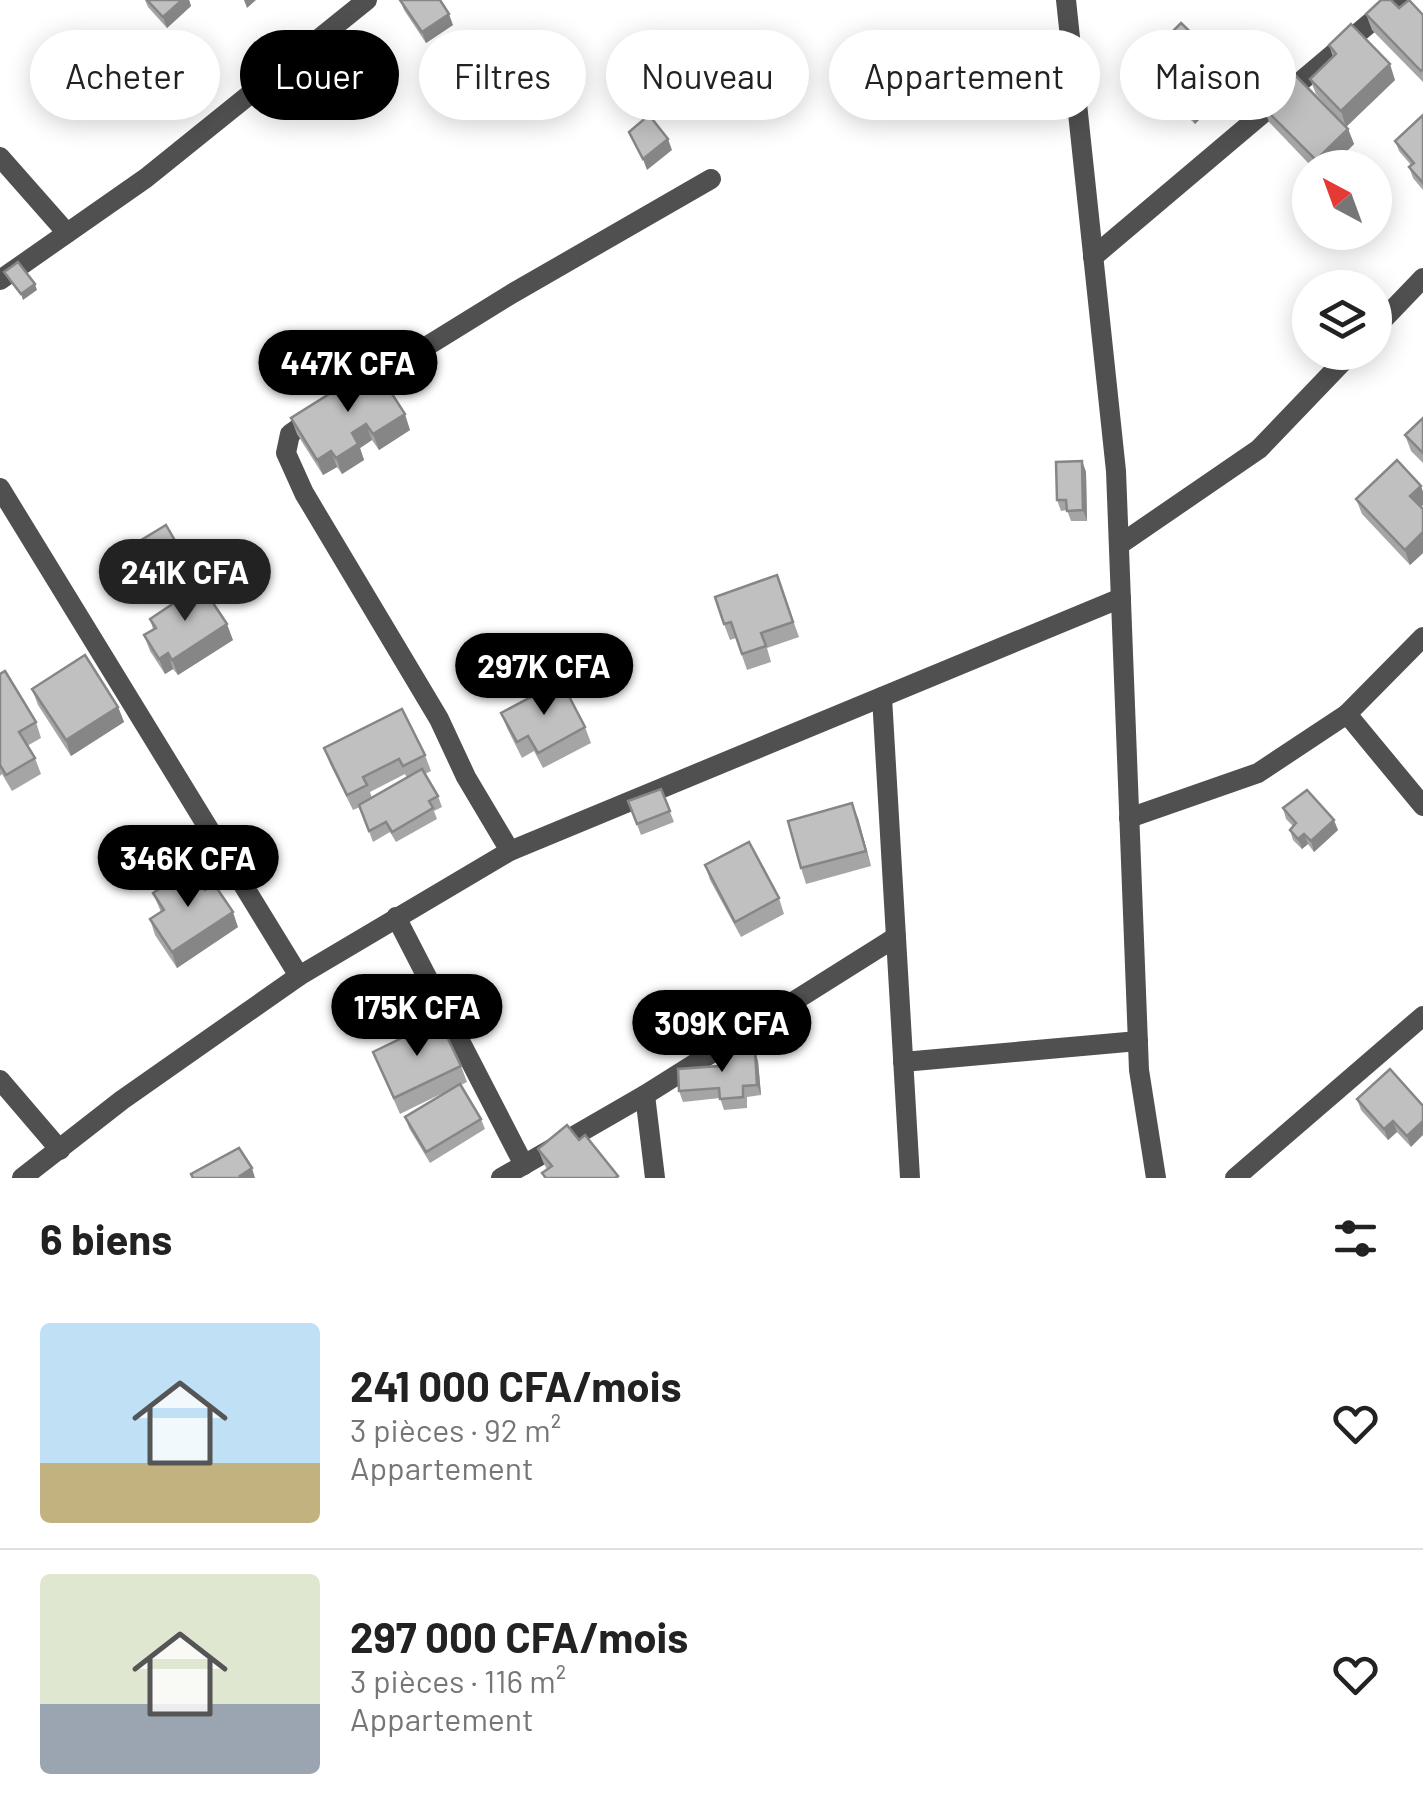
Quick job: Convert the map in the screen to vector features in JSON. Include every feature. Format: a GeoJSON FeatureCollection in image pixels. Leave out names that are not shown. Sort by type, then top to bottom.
{"type":"FeatureCollection","features":[{"type":"Feature","properties":{"kind":"street"},"geometry":{"type":"LineString","coordinates":[[0,280],[146,178],[367,0]]}},
{"type":"Feature","properties":{"kind":"street"},"geometry":{"type":"LineString","coordinates":[[1066,0],[1116,471],[1138,1041],[1156,1178]]}},
{"type":"Feature","properties":{"kind":"street"},"geometry":{"type":"LineString","coordinates":[[1093,258],[1396,0]]}},
{"type":"Feature","properties":{"kind":"street"},"geometry":{"type":"LineString","coordinates":[[0,157],[67,233]]}},
{"type":"Feature","properties":{"kind":"street"},"geometry":{"type":"LineString","coordinates":[[510,851],[466,777],[439,719],[304,493],[286,453],[290,434],[512,293],[711,180]]}},
{"type":"Feature","properties":{"kind":"street"},"geometry":{"type":"LineString","coordinates":[[1392,310],[1423,278]]}},
{"type":"Feature","properties":{"kind":"street"},"geometry":{"type":"LineString","coordinates":[[1119,545],[1259,449],[1335,370]]}},
{"type":"Feature","properties":{"kind":"street"},"geometry":{"type":"LineString","coordinates":[[0,488],[299,976]]}},
{"type":"Feature","properties":{"kind":"street"},"geometry":{"type":"LineString","coordinates":[[22,1178],[122,1100],[299,976],[510,851],[1121,598]]}},
{"type":"Feature","properties":{"kind":"street"},"geometry":{"type":"LineString","coordinates":[[1129,818],[1258,774],[1347,714],[1423,637]]}},
{"type":"Feature","properties":{"kind":"street"},"geometry":{"type":"LineString","coordinates":[[882,697],[910,1178]]}},
{"type":"Feature","properties":{"kind":"street"},"geometry":{"type":"LineString","coordinates":[[1347,714],[1423,806]]}},
{"type":"Feature","properties":{"kind":"street"},"geometry":{"type":"LineString","coordinates":[[396,917],[524,1165]]}},
{"type":"Feature","properties":{"kind":"street"},"geometry":{"type":"LineString","coordinates":[[501,1178],[645,1095],[896,938]]}},
{"type":"Feature","properties":{"kind":"street"},"geometry":{"type":"LineString","coordinates":[[1235,1178],[1423,1016]]}},
{"type":"Feature","properties":{"kind":"street"},"geometry":{"type":"LineString","coordinates":[[903,1062],[1138,1041]]}},
{"type":"Feature","properties":{"kind":"street"},"geometry":{"type":"LineString","coordinates":[[0,1080],[60,1150]]}},
{"type":"Feature","properties":{"kind":"street"},"geometry":{"type":"LineString","coordinates":[[645,1095],[656,1178]]}},
{"type":"Feature","properties":{"kind":"building"},"geometry":{"type":"Polygon","coordinates":[[[147,0],[182,0],[163,17],[147,0]]]}},
{"type":"Feature","properties":{"kind":"building"},"geometry":{"type":"Polygon","coordinates":[[[400,0],[440,0],[449,14],[421,30],[400,0]]]}},
{"type":"Feature","properties":{"kind":"building"},"geometry":{"type":"Polygon","coordinates":[[[1381,0],[1391,0],[1399,8],[1409,0],[1423,15],[1421,71],[1366,14],[1381,0]]]}},
{"type":"Feature","properties":{"kind":"building"},"geometry":{"type":"Polygon","coordinates":[[[1351,24],[1390,64],[1341,111],[1310,79],[1336,54],[1329,45],[1351,24]]]}},
{"type":"Feature","properties":{"kind":"building"},"geometry":{"type":"Polygon","coordinates":[[[1296,76],[1348,129],[1326,150],[1306,150],[1276,120],[1296,120],[1296,76]]]}},
{"type":"Feature","properties":{"kind":"building"},"geometry":{"type":"Polygon","coordinates":[[[1423,115],[1423,183],[1409,167],[1414,163],[1395,141],[1423,115]]]}},
{"type":"Feature","properties":{"kind":"building"},"geometry":{"type":"Polygon","coordinates":[[[643,120],[653,120],[668,139],[643,159],[629,132],[643,120]]]}},
{"type":"Feature","properties":{"kind":"building"},"geometry":{"type":"Polygon","coordinates":[[[18,262],[35,284],[21,294],[4,272],[18,262]]]}},
{"type":"Feature","properties":{"kind":"building"},"geometry":{"type":"Polygon","coordinates":[[[374,366],[405,414],[373,434],[366,424],[352,433],[358,444],[336,458],[331,451],[317,460],[291,418],[374,366]]]}},
{"type":"Feature","properties":{"kind":"building"},"geometry":{"type":"Polygon","coordinates":[[[1423,418],[1423,453],[1405,435],[1423,418]]]}},
{"type":"Feature","properties":{"kind":"building"},"geometry":{"type":"Polygon","coordinates":[[[1397,460],[1421,486],[1410,496],[1423,509],[1423,532],[1405,550],[1356,499],[1397,460]]]}},
{"type":"Feature","properties":{"kind":"building"},"geometry":{"type":"Polygon","coordinates":[[[1082,461],[1083,510],[1067,511],[1066,500],[1057,500],[1056,462],[1082,461]]]}},
{"type":"Feature","properties":{"kind":"building"},"geometry":{"type":"Polygon","coordinates":[[[166,525],[185,558],[140,585],[120,553],[166,525]]]}},
{"type":"Feature","properties":{"kind":"building"},"geometry":{"type":"Polygon","coordinates":[[[777,575],[793,622],[761,633],[766,646],[742,654],[731,622],[724,624],[715,597],[777,575]]]}},
{"type":"Feature","properties":{"kind":"building"},"geometry":{"type":"Polygon","coordinates":[[[201,585],[227,624],[172,660],[168,653],[159,659],[144,635],[156,628],[150,619],[201,585]]]}},
{"type":"Feature","properties":{"kind":"building"},"geometry":{"type":"Polygon","coordinates":[[[85,655],[118,707],[66,740],[32,689],[85,655]]]}},
{"type":"Feature","properties":{"kind":"building"},"geometry":{"type":"Polygon","coordinates":[[[5,671],[36,722],[19,732],[35,758],[6,775],[0,765],[0,674],[5,671]]]}},
{"type":"Feature","properties":{"kind":"building"},"geometry":{"type":"Polygon","coordinates":[[[561,681],[585,727],[538,753],[528,736],[517,742],[501,713],[561,681]]]}},
{"type":"Feature","properties":{"kind":"building"},"geometry":{"type":"Polygon","coordinates":[[[402,709],[425,755],[403,766],[399,759],[363,777],[367,785],[347,795],[324,748],[402,709]]]}},
{"type":"Feature","properties":{"kind":"building"},"geometry":{"type":"Polygon","coordinates":[[[422,769],[438,796],[429,801],[433,808],[392,832],[386,822],[369,831],[359,805],[422,769]]]}},
{"type":"Feature","properties":{"kind":"building"},"geometry":{"type":"Polygon","coordinates":[[[661,789],[670,811],[637,824],[628,801],[661,789]]]}},
{"type":"Feature","properties":{"kind":"building"},"geometry":{"type":"Polygon","coordinates":[[[1307,790],[1334,820],[1311,841],[1304,834],[1298,839],[1290,830],[1296,823],[1283,808],[1307,790]]]}},
{"type":"Feature","properties":{"kind":"building"},"geometry":{"type":"Polygon","coordinates":[[[852,803],[866,851],[801,868],[788,821],[852,803]]]}},
{"type":"Feature","properties":{"kind":"building"},"geometry":{"type":"Polygon","coordinates":[[[749,842],[779,898],[735,922],[705,865],[749,842]]]}},
{"type":"Feature","properties":{"kind":"building"},"geometry":{"type":"Polygon","coordinates":[[[190,868],[205,890],[214,884],[233,912],[172,952],[150,919],[164,910],[153,893],[190,868]]]}},
{"type":"Feature","properties":{"kind":"building"},"geometry":{"type":"Polygon","coordinates":[[[439,1020],[461,1066],[394,1098],[373,1052],[439,1020]]]}},
{"type":"Feature","properties":{"kind":"building"},"geometry":{"type":"Polygon","coordinates":[[[755,1051],[757,1085],[743,1086],[743,1097],[720,1099],[719,1088],[679,1091],[678,1069],[719,1066],[718,1054],[755,1051]]]}},
{"type":"Feature","properties":{"kind":"building"},"geometry":{"type":"Polygon","coordinates":[[[1390,1069],[1423,1106],[1423,1121],[1407,1136],[1393,1121],[1384,1129],[1357,1099],[1390,1069]]]}},
{"type":"Feature","properties":{"kind":"building"},"geometry":{"type":"Polygon","coordinates":[[[460,1084],[481,1119],[426,1152],[405,1117],[460,1084]]]}},
{"type":"Feature","properties":{"kind":"building"},"geometry":{"type":"Polygon","coordinates":[[[567,1125],[579,1140],[585,1135],[618,1176],[546,1178],[542,1173],[552,1166],[538,1149],[567,1125]]]}},
{"type":"Feature","properties":{"kind":"building"},"geometry":{"type":"Polygon","coordinates":[[[239,1148],[252,1168],[242,1178],[193,1178],[191,1174],[239,1148]]]}}]}
